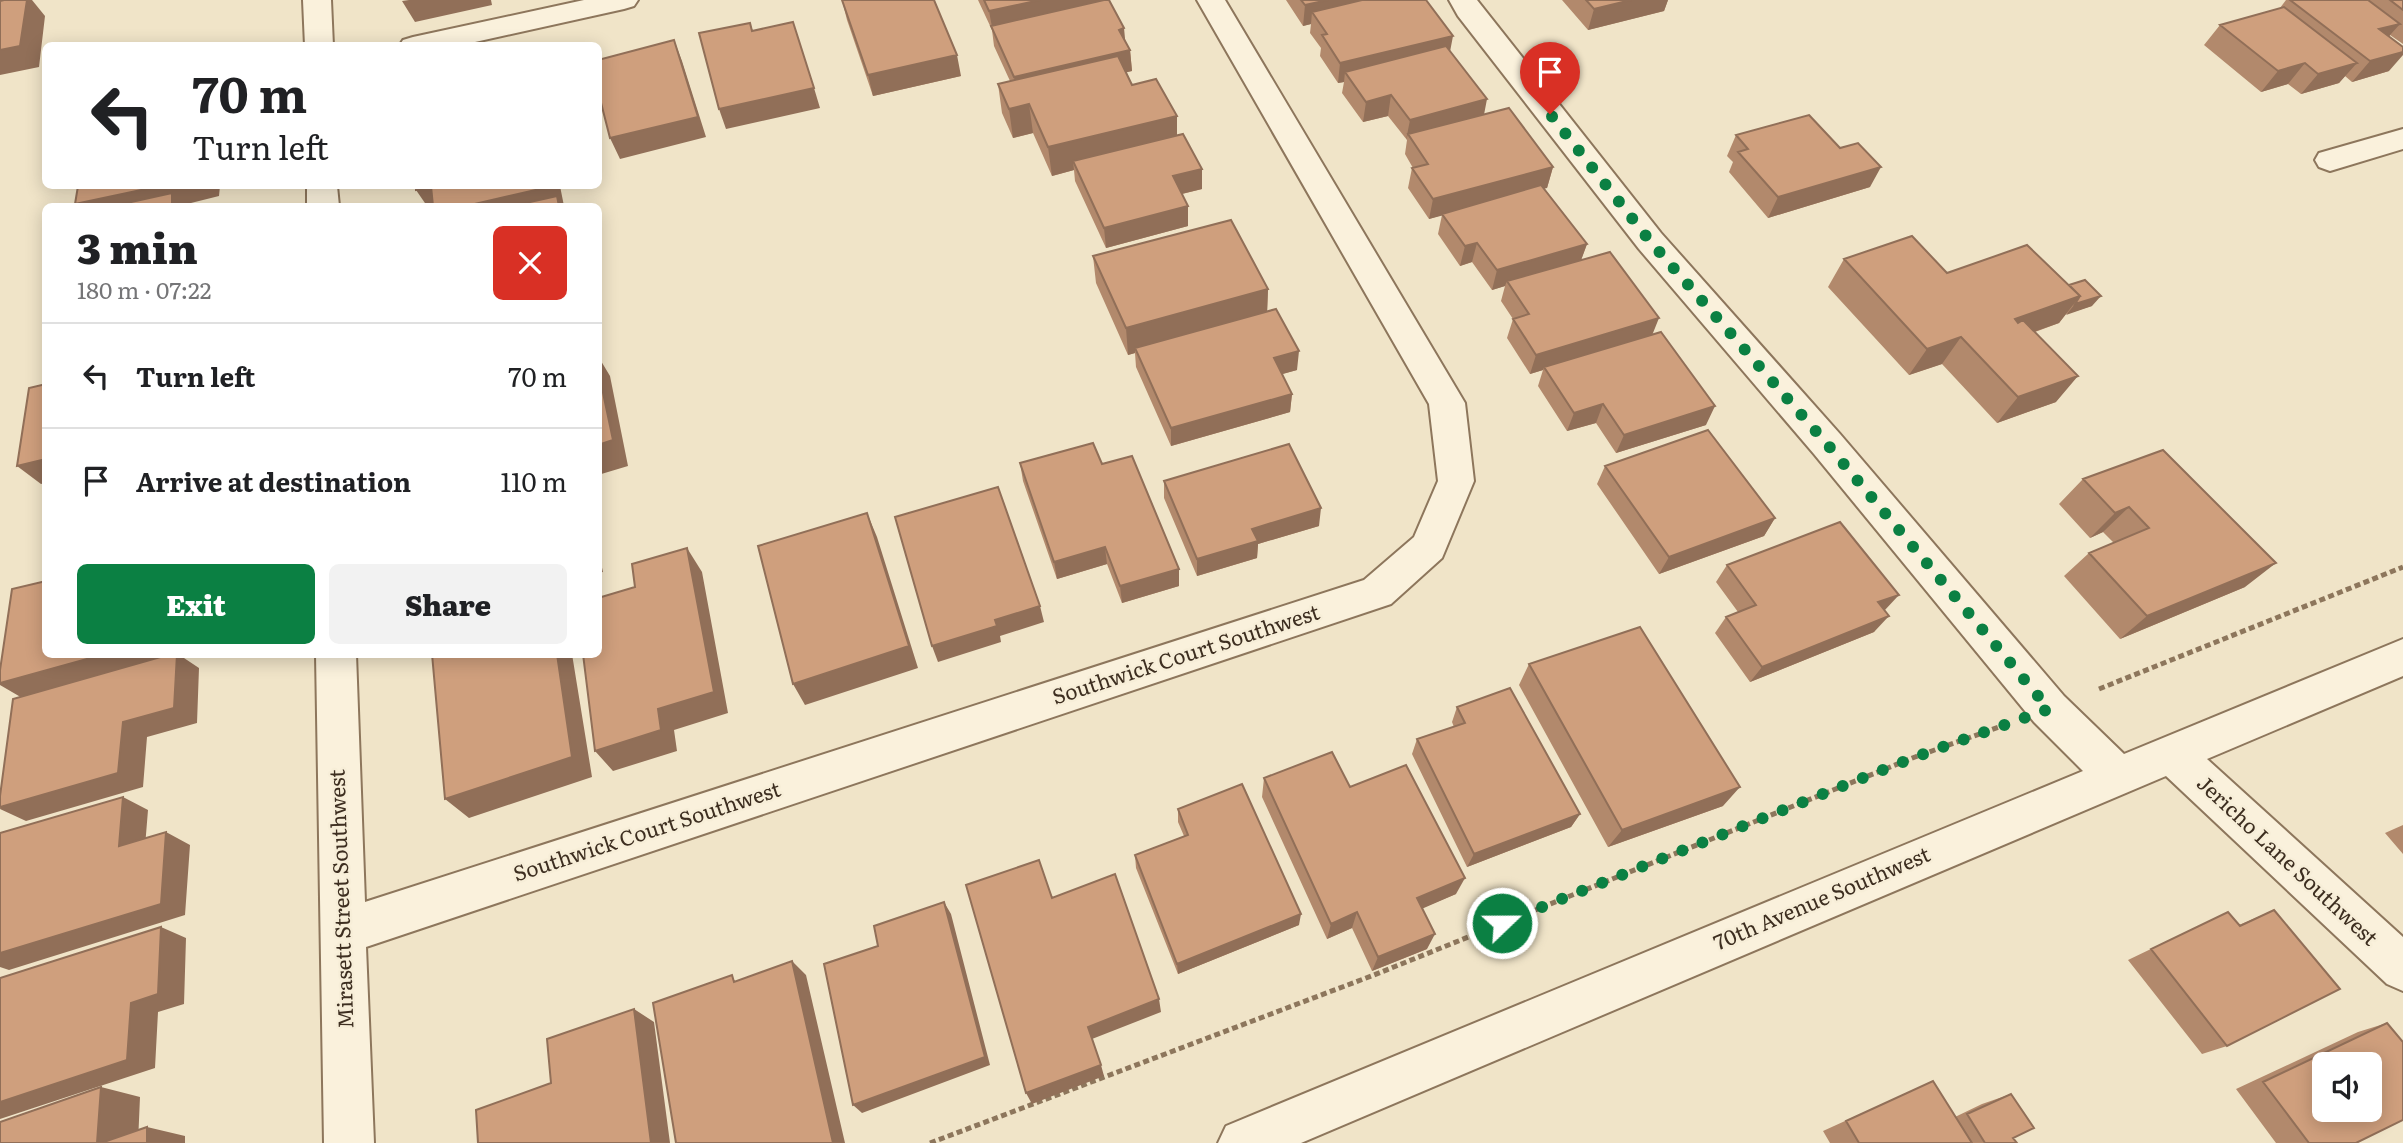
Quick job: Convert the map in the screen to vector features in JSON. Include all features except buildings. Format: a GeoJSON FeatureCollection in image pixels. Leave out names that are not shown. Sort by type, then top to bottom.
{"type":"FeatureCollection","features":[{"type":"Feature","properties":{"kind":"street"},"geometry":{"type":"LineString","coordinates":[[317,0],[318,42]]}},
{"type":"Feature","properties":{"kind":"street"},"geometry":{"type":"LineString","coordinates":[[431,42],[624,0]]}},
{"type":"Feature","properties":{"kind":"street","name":"Southwick Court Southwest"},"geometry":{"type":"LineString","coordinates":[[343,932],[1377,592],[1429,547],[1456,481],[1447,403],[1211,0]]}},
{"type":"Feature","properties":{"kind":"street"},"geometry":{"type":"LineString","coordinates":[[1463,0],[1468,10],[1650,241],[1827,444],[2049,709],[2117,776]]}},
{"type":"Feature","properties":{"kind":"street"},"geometry":{"type":"LineString","coordinates":[[2330,160],[2403,139]]}},
{"type":"Feature","properties":{"kind":"street","name":"70th Avenue Southwest"},"geometry":{"type":"LineString","coordinates":[[1243,1143],[2403,657]]}},
{"type":"Feature","properties":{"kind":"street","name":"Mirasett Street Southwest"},"geometry":{"type":"LineString","coordinates":[[336,658],[349,1143]]}},
{"type":"Feature","properties":{"kind":"street","name":"Jericho Lane Southwest"},"geometry":{"type":"LineString","coordinates":[[2171,754],[2403,968]]}},
{"type":"Feature","properties":{"kind":"path"},"geometry":{"type":"LineString","coordinates":[[930,1143],[1374,975],[1915,757],[2049,709],[2403,567]]}},
{"type":"Feature","properties":{"kind":"route"},"geometry":{"type":"LineString","coordinates":[[1502,923],[1915,757],[2049,709],[1827,444],[1650,241],[1550,114]]}}]}
